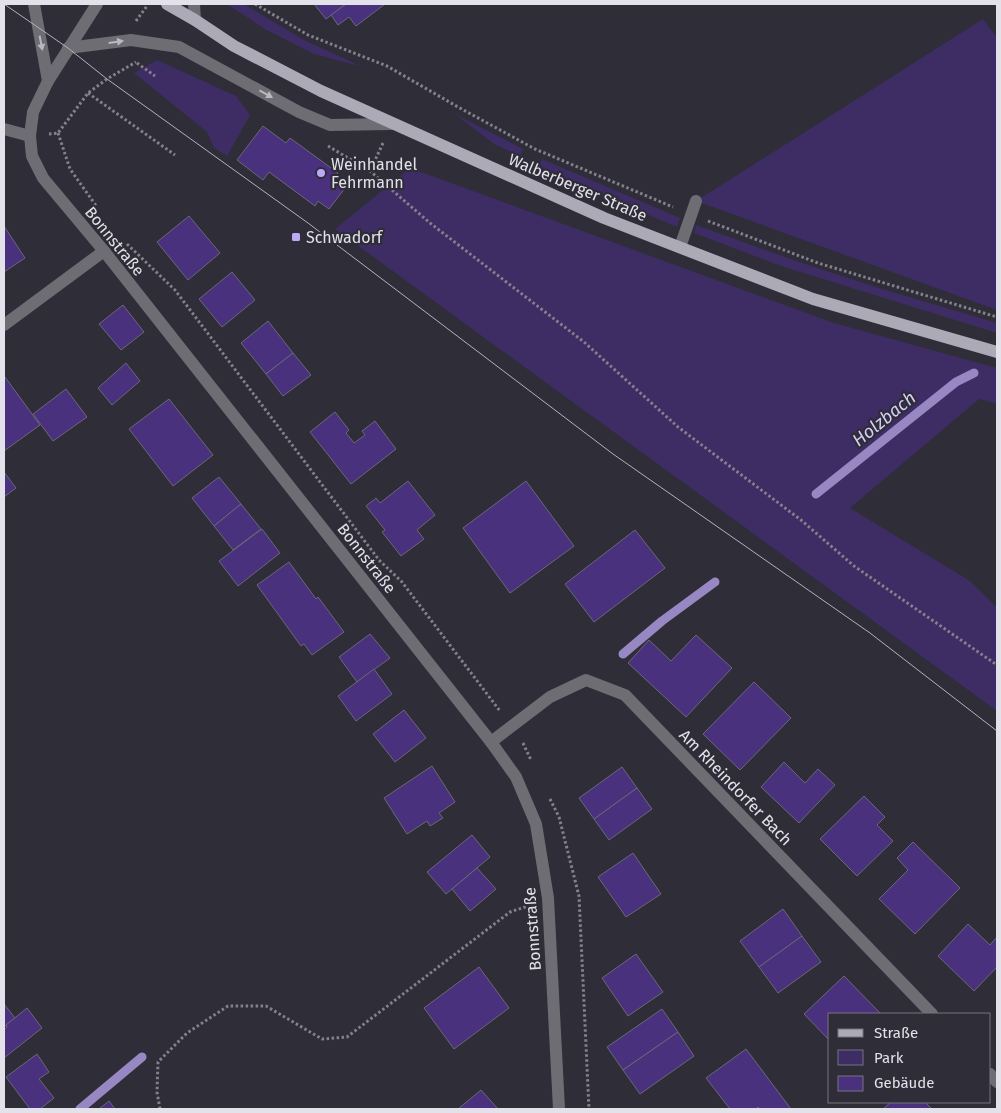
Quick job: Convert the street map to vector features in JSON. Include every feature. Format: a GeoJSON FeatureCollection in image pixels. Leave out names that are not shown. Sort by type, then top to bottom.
{"type":"FeatureCollection","features":[{"type":"Feature","properties":{"kind":"main road","name":"Walberberger Straße"},"geometry":{"type":"LineString","coordinates":[[167,4],[234,46],[320,91],[604,218],[813,299],[997,352]]}},
{"type":"Feature","properties":{"kind":"street"},"geometry":{"type":"LineString","coordinates":[[34,4],[48,81]]}},
{"type":"Feature","properties":{"kind":"street","name":"Bonnstraße"},"geometry":{"type":"LineString","coordinates":[[97,4],[48,81],[33,112],[30,136],[32,156],[43,178],[104,252],[491,742],[516,777],[536,824],[548,898],[559,1109]]}},
{"type":"Feature","properties":{"kind":"street"},"geometry":{"type":"LineString","coordinates":[[194,4],[195,20]]}},
{"type":"Feature","properties":{"kind":"street"},"geometry":{"type":"LineString","coordinates":[[68,48],[131,40],[179,47],[298,112],[330,125],[391,124]]}},
{"type":"Feature","properties":{"kind":"street"},"geometry":{"type":"LineString","coordinates":[[4,128],[30,136]]}},
{"type":"Feature","properties":{"kind":"street"},"geometry":{"type":"LineString","coordinates":[[680,247],[696,202]]}},
{"type":"Feature","properties":{"kind":"street"},"geometry":{"type":"LineString","coordinates":[[4,325],[104,252]]}},
{"type":"Feature","properties":{"kind":"street","name":"Am Rheindorfer Bach"},"geometry":{"type":"LineString","coordinates":[[491,742],[550,697],[586,680],[625,695],[931,1013]]}},
{"type":"Feature","properties":{"kind":"path"},"geometry":{"type":"LineString","coordinates":[[255,4],[308,36],[387,66],[448,104],[535,149],[692,215],[818,263],[997,317]]}},
{"type":"Feature","properties":{"kind":"path"},"geometry":{"type":"LineString","coordinates":[[58,133],[88,93],[107,79],[137,62],[155,76]]}},
{"type":"Feature","properties":{"kind":"path"},"geometry":{"type":"LineString","coordinates":[[88,93],[175,155]]}},
{"type":"Feature","properties":{"kind":"path"},"geometry":{"type":"LineString","coordinates":[[391,124],[370,171],[430,223],[584,342],[678,428],[801,520],[854,566],[997,665]]}},
{"type":"Feature","properties":{"kind":"path"},"geometry":{"type":"LineString","coordinates":[[160,1109],[157,1092],[158,1062],[187,1032],[228,1006],[266,1006],[322,1040],[347,1037],[510,912],[548,898]]}},
{"type":"Feature","properties":{"kind":"green space"},"geometry":{"type":"Polygon","coordinates":[[[227,4],[244,4],[304,40],[363,67],[314,54],[265,29],[227,4]]]}},
{"type":"Feature","properties":{"kind":"green space"},"geometry":{"type":"Polygon","coordinates":[[[983,19],[997,38],[997,310],[696,201],[983,19]]]}},
{"type":"Feature","properties":{"kind":"green space"},"geometry":{"type":"Polygon","coordinates":[[[157,60],[236,96],[250,115],[227,156],[214,148],[207,132],[134,73],[157,60]]]}},
{"type":"Feature","properties":{"kind":"green space"},"geometry":{"type":"Polygon","coordinates":[[[455,114],[523,149],[520,156],[494,144],[455,114]]]}},
{"type":"Feature","properties":{"kind":"green space"},"geometry":{"type":"Polygon","coordinates":[[[542,159],[680,218],[677,227],[538,166],[542,159]]]}},
{"type":"Feature","properties":{"kind":"green space"},"geometry":{"type":"Polygon","coordinates":[[[410,168],[834,323],[997,368],[997,404],[979,399],[850,508],[970,581],[997,608],[997,711],[335,229],[410,168]]]}},
{"type":"Feature","properties":{"kind":"green space"},"geometry":{"type":"Polygon","coordinates":[[[696,225],[796,261],[882,289],[997,323],[997,333],[781,266],[694,233],[696,225]]]}},
{"type":"Feature","properties":{"kind":"building"},"geometry":{"type":"Polygon","coordinates":[[[314,4],[346,4],[326,19],[314,4]]]}},
{"type":"Feature","properties":{"kind":"building"},"geometry":{"type":"Polygon","coordinates":[[[346,4],[385,4],[356,26],[349,17],[338,25],[331,15],[346,4]]]}},
{"type":"Feature","properties":{"kind":"building"},"geometry":{"type":"Polygon","coordinates":[[[263,126],[286,143],[290,138],[338,173],[333,180],[345,188],[329,209],[318,201],[315,206],[269,172],[263,180],[237,160],[263,126]]]}},
{"type":"Feature","properties":{"kind":"building"},"geometry":{"type":"Polygon","coordinates":[[[189,216],[220,253],[188,280],[157,242],[189,216]]]}},
{"type":"Feature","properties":{"kind":"building"},"geometry":{"type":"Polygon","coordinates":[[[4,226],[25,258],[4,272],[4,226]]]}},
{"type":"Feature","properties":{"kind":"building"},"geometry":{"type":"Polygon","coordinates":[[[232,272],[255,300],[222,327],[199,299],[232,272]]]}},
{"type":"Feature","properties":{"kind":"building"},"geometry":{"type":"Polygon","coordinates":[[[123,305],[144,332],[121,350],[99,324],[123,305]]]}},
{"type":"Feature","properties":{"kind":"building"},"geometry":{"type":"Polygon","coordinates":[[[268,321],[293,353],[266,374],[241,343],[268,321]]]}},
{"type":"Feature","properties":{"kind":"building"},"geometry":{"type":"Polygon","coordinates":[[[293,353],[311,375],[283,396],[266,374],[293,353]]]}},
{"type":"Feature","properties":{"kind":"building"},"geometry":{"type":"Polygon","coordinates":[[[126,363],[140,381],[112,405],[98,388],[126,363]]]}},
{"type":"Feature","properties":{"kind":"building"},"geometry":{"type":"Polygon","coordinates":[[[4,378],[40,425],[4,451],[4,378]]]}},
{"type":"Feature","properties":{"kind":"building"},"geometry":{"type":"Polygon","coordinates":[[[66,389],[87,417],[53,441],[33,414],[66,389]]]}},
{"type":"Feature","properties":{"kind":"building"},"geometry":{"type":"Polygon","coordinates":[[[169,399],[213,455],[173,486],[129,429],[169,399]]]}},
{"type":"Feature","properties":{"kind":"building"},"geometry":{"type":"Polygon","coordinates":[[[335,412],[349,430],[346,433],[354,443],[365,435],[362,431],[375,421],[396,449],[351,484],[310,432],[335,412]]]}},
{"type":"Feature","properties":{"kind":"building"},"geometry":{"type":"Polygon","coordinates":[[[4,472],[16,488],[4,497],[4,472]]]}},
{"type":"Feature","properties":{"kind":"building"},"geometry":{"type":"Polygon","coordinates":[[[219,477],[241,504],[214,526],[192,498],[219,477]]]}},
{"type":"Feature","properties":{"kind":"building"},"geometry":{"type":"Polygon","coordinates":[[[408,481],[435,515],[417,530],[424,539],[401,556],[382,532],[385,530],[366,506],[376,498],[380,503],[408,481]]]}},
{"type":"Feature","properties":{"kind":"building"},"geometry":{"type":"Polygon","coordinates":[[[526,481],[574,546],[510,593],[463,528],[526,481]]]}},
{"type":"Feature","properties":{"kind":"building"},"geometry":{"type":"Polygon","coordinates":[[[241,504],[261,529],[233,550],[214,526],[241,504]]]}},
{"type":"Feature","properties":{"kind":"building"},"geometry":{"type":"Polygon","coordinates":[[[262,529],[280,553],[238,586],[219,561],[262,529]]]}},
{"type":"Feature","properties":{"kind":"building"},"geometry":{"type":"Polygon","coordinates":[[[635,530],[665,568],[594,622],[565,584],[635,530]]]}},
{"type":"Feature","properties":{"kind":"building"},"geometry":{"type":"Polygon","coordinates":[[[289,562],[316,599],[318,597],[344,632],[312,655],[304,644],[301,646],[257,585],[289,562]]]}},
{"type":"Feature","properties":{"kind":"building"},"geometry":{"type":"Polygon","coordinates":[[[370,634],[390,658],[357,682],[339,657],[370,634]]]}},
{"type":"Feature","properties":{"kind":"building"},"geometry":{"type":"Polygon","coordinates":[[[696,635],[732,668],[686,717],[628,663],[649,640],[671,661],[696,635]]]}},
{"type":"Feature","properties":{"kind":"building"},"geometry":{"type":"Polygon","coordinates":[[[374,669],[392,694],[356,721],[338,696],[374,669]]]}},
{"type":"Feature","properties":{"kind":"building"},"geometry":{"type":"Polygon","coordinates":[[[754,682],[791,718],[740,770],[703,734],[754,682]]]}},
{"type":"Feature","properties":{"kind":"building"},"geometry":{"type":"Polygon","coordinates":[[[404,710],[426,738],[395,762],[373,734],[404,710]]]}},
{"type":"Feature","properties":{"kind":"building"},"geometry":{"type":"Polygon","coordinates":[[[784,762],[805,783],[818,769],[835,785],[799,823],[761,787],[784,762]]]}},
{"type":"Feature","properties":{"kind":"building"},"geometry":{"type":"Polygon","coordinates":[[[432,766],[455,802],[439,813],[443,818],[430,826],[427,821],[407,834],[384,798],[432,766]]]}},
{"type":"Feature","properties":{"kind":"building"},"geometry":{"type":"Polygon","coordinates":[[[622,767],[637,788],[594,819],[579,798],[622,767]]]}},
{"type":"Feature","properties":{"kind":"building"},"geometry":{"type":"Polygon","coordinates":[[[637,788],[652,809],[609,840],[594,819],[637,788]]]}},
{"type":"Feature","properties":{"kind":"building"},"geometry":{"type":"Polygon","coordinates":[[[864,796],[885,817],[877,825],[893,841],[857,876],[820,839],[864,796]]]}},
{"type":"Feature","properties":{"kind":"building"},"geometry":{"type":"Polygon","coordinates":[[[472,835],[490,857],[446,894],[427,872],[472,835]]]}},
{"type":"Feature","properties":{"kind":"building"},"geometry":{"type":"Polygon","coordinates":[[[913,842],[960,888],[915,934],[879,899],[908,870],[897,858],[913,842]]]}},
{"type":"Feature","properties":{"kind":"building"},"geometry":{"type":"Polygon","coordinates":[[[633,853],[661,894],[626,917],[598,877],[633,853]]]}},
{"type":"Feature","properties":{"kind":"building"},"geometry":{"type":"Polygon","coordinates":[[[477,868],[496,889],[470,911],[452,889],[477,868]]]}},
{"type":"Feature","properties":{"kind":"building"},"geometry":{"type":"Polygon","coordinates":[[[783,909],[802,936],[759,967],[740,941],[783,909]]]}},
{"type":"Feature","properties":{"kind":"building"},"geometry":{"type":"Polygon","coordinates":[[[968,924],[990,945],[997,937],[997,967],[974,991],[938,956],[968,924]]]}},
{"type":"Feature","properties":{"kind":"building"},"geometry":{"type":"Polygon","coordinates":[[[802,936],[821,962],[778,993],[759,967],[802,936]]]}},
{"type":"Feature","properties":{"kind":"building"},"geometry":{"type":"Polygon","coordinates":[[[636,954],[663,992],[628,1016],[602,978],[636,954]]]}},
{"type":"Feature","properties":{"kind":"building"},"geometry":{"type":"Polygon","coordinates":[[[479,967],[509,1008],[454,1049],[424,1008],[479,967]]]}},
{"type":"Feature","properties":{"kind":"building"},"geometry":{"type":"Polygon","coordinates":[[[844,976],[880,1013],[828,1013],[828,1039],[804,1014],[844,976]]]}},
{"type":"Feature","properties":{"kind":"building"},"geometry":{"type":"Polygon","coordinates":[[[4,1004],[15,1018],[4,1027],[4,1004]]]}},
{"type":"Feature","properties":{"kind":"building"},"geometry":{"type":"Polygon","coordinates":[[[27,1008],[42,1028],[4,1058],[4,1030],[7,1027],[6,1025],[27,1008]]]}},
{"type":"Feature","properties":{"kind":"building"},"geometry":{"type":"Polygon","coordinates":[[[662,1009],[678,1032],[623,1070],[607,1047],[662,1009]]]}},
{"type":"Feature","properties":{"kind":"building"},"geometry":{"type":"Polygon","coordinates":[[[678,1032],[694,1056],[640,1094],[623,1070],[678,1032]]]}},
{"type":"Feature","properties":{"kind":"building"},"geometry":{"type":"Polygon","coordinates":[[[746,1049],[791,1109],[760,1109],[758,1107],[756,1109],[730,1109],[706,1078],[746,1049]]]}},
{"type":"Feature","properties":{"kind":"building"},"geometry":{"type":"Polygon","coordinates":[[[37,1054],[49,1072],[39,1079],[54,1098],[40,1109],[30,1109],[6,1077],[37,1054]]]}},
{"type":"Feature","properties":{"kind":"building"},"geometry":{"type":"Polygon","coordinates":[[[481,1090],[498,1109],[458,1109],[481,1090]]]}},
{"type":"Feature","properties":{"kind":"building"},"geometry":{"type":"Polygon","coordinates":[[[109,1101],[115,1109],[99,1109],[109,1101]]]}},
{"type":"Feature","properties":{"kind":"building"},"geometry":{"type":"Polygon","coordinates":[[[890,1103],[926,1103],[932,1109],[883,1109],[890,1103]]]}},
{"type":"Feature","properties":{"kind":"waterway","name":"Holzbach"},"geometry":{"type":"LineString","coordinates":[[816,494],[956,382],[974,373]]}},
{"type":"Feature","properties":{"kind":"waterway","name":"Holzbach"},"geometry":{"type":"LineString","coordinates":[[623,654],[662,621],[715,582]]}},
{"type":"Feature","properties":{"kind":"waterway","name":"Holzbach"},"geometry":{"type":"LineString","coordinates":[[80,1109],[142,1057]]}},
{"type":"Feature","properties":{"kind":"tram line"},"geometry":{"type":"LineString","coordinates":[[4,4],[68,48],[107,79],[308,223],[613,454],[870,633],[997,731]]}},
{"type":"Feature","properties":{"kind":"place","name":"Weinhandel Fehrmann"},"geometry":{"type":"Point","coordinates":[321,173]}},
{"type":"Feature","properties":{"kind":"place","name":"Schwadorf"},"geometry":{"type":"Point","coordinates":[296,237]}}]}
